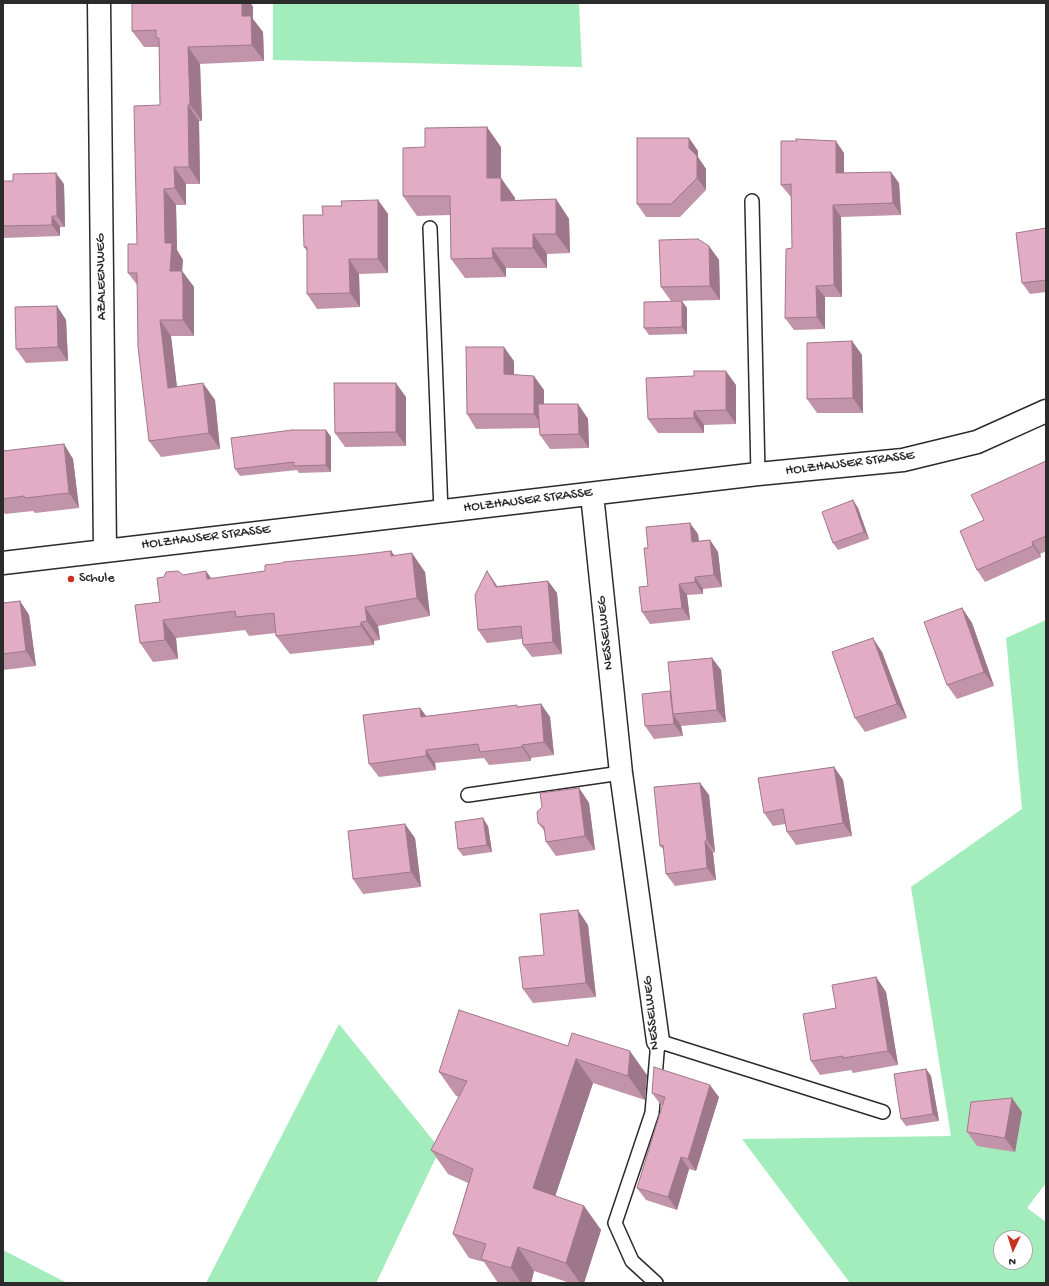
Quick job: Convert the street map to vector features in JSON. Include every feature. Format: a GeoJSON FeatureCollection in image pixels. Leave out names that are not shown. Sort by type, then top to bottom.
{"type":"FeatureCollection","features":[{"type":"Feature","properties":{"kind":"street","name":"AZALEENWEG"},"geometry":{"type":"LineString","coordinates":[[99,3],[105,550]]}},
{"type":"Feature","properties":{"kind":"street","name":"HOLZHAUSER STRASSE"},"geometry":{"type":"LineString","coordinates":[[3,563],[758,474],[903,460],[977,442],[1046,411]]}},
{"type":"Feature","properties":{"kind":"street","name":"NESSELWEG"},"geometry":{"type":"LineString","coordinates":[[592,494],[621,773],[658,1042]]}},
{"type":"Feature","properties":{"kind":"lane"},"geometry":{"type":"LineString","coordinates":[[752,202],[758,474]]}},
{"type":"Feature","properties":{"kind":"lane"},"geometry":{"type":"LineString","coordinates":[[430,228],[441,512]]}},
{"type":"Feature","properties":{"kind":"lane"},"geometry":{"type":"LineString","coordinates":[[468,795],[621,773]]}},
{"type":"Feature","properties":{"kind":"lane"},"geometry":{"type":"LineString","coordinates":[[658,1042],[883,1112]]}},
{"type":"Feature","properties":{"kind":"lane","name":"NESSELWEG"},"geometry":{"type":"LineString","coordinates":[[656,1283],[632,1261],[615,1224],[652,1113],[658,1042]]}},
{"type":"Feature","properties":{"kind":"green space"},"geometry":{"type":"Polygon","coordinates":[[[273,3],[579,3],[582,67],[273,60],[273,3]]]}},
{"type":"Feature","properties":{"kind":"green space"},"geometry":{"type":"Polygon","coordinates":[[[1046,620],[1046,1183],[1027,1208],[1046,1222],[1046,1283],[850,1283],[742,1139],[951,1136],[911,887],[1022,809],[1006,638],[1046,620]]]}},
{"type":"Feature","properties":{"kind":"green space"},"geometry":{"type":"Polygon","coordinates":[[[339,1024],[440,1149],[376,1283],[206,1283],[339,1024]]]}},
{"type":"Feature","properties":{"kind":"green space"},"geometry":{"type":"Polygon","coordinates":[[[3,1250],[67,1283],[3,1283],[3,1250]]]}},
{"type":"Feature","properties":{"kind":"building"},"geometry":{"type":"Polygon","coordinates":[[[132,3],[242,3],[242,16],[251,16],[252,45],[188,47],[190,105],[188,105],[189,167],[174,167],[175,188],[164,189],[165,243],[172,243],[170,271],[182,271],[183,284],[183,320],[160,320],[168,388],[203,383],[209,433],[149,441],[138,347],[137,273],[128,273],[128,244],[137,244],[134,106],[160,105],[159,38],[156,38],[156,30],[132,31],[132,3]]]}},
{"type":"Feature","properties":{"kind":"building"},"geometry":{"type":"Polygon","coordinates":[[[487,127],[487,178],[501,178],[501,201],[556,199],[556,234],[533,234],[533,248],[492,248],[493,258],[451,259],[450,196],[403,196],[403,148],[425,147],[425,128],[487,127]]]}},
{"type":"Feature","properties":{"kind":"building"},"geometry":{"type":"Polygon","coordinates":[[[637,138],[689,138],[689,148],[697,156],[697,178],[671,204],[637,204],[637,138]]]}},
{"type":"Feature","properties":{"kind":"building"},"geometry":{"type":"Polygon","coordinates":[[[796,139],[836,141],[836,173],[891,172],[893,203],[833,205],[834,285],[816,286],[817,317],[785,318],[786,249],[792,248],[791,184],[781,185],[781,141],[797,141],[796,139]]]}},
{"type":"Feature","properties":{"kind":"building"},"geometry":{"type":"Polygon","coordinates":[[[56,173],[57,216],[52,216],[52,225],[3,226],[3,181],[13,181],[13,174],[56,173]]]}},
{"type":"Feature","properties":{"kind":"building"},"geometry":{"type":"Polygon","coordinates":[[[378,200],[378,259],[349,259],[350,293],[307,294],[307,247],[304,247],[303,215],[323,215],[322,206],[342,206],[341,201],[378,200]]]}},
{"type":"Feature","properties":{"kind":"building"},"geometry":{"type":"Polygon","coordinates":[[[1046,228],[1046,280],[1022,283],[1016,233],[1046,228]]]}},
{"type":"Feature","properties":{"kind":"building"},"geometry":{"type":"Polygon","coordinates":[[[698,239],[709,246],[710,286],[661,287],[659,240],[698,239]]]}},
{"type":"Feature","properties":{"kind":"building"},"geometry":{"type":"Polygon","coordinates":[[[682,301],[682,327],[644,328],[644,302],[682,301]]]}},
{"type":"Feature","properties":{"kind":"building"},"geometry":{"type":"Polygon","coordinates":[[[57,306],[58,347],[16,349],[15,307],[57,306]]]}},
{"type":"Feature","properties":{"kind":"building"},"geometry":{"type":"Polygon","coordinates":[[[852,341],[853,398],[807,399],[807,343],[852,341]]]}},
{"type":"Feature","properties":{"kind":"building"},"geometry":{"type":"Polygon","coordinates":[[[466,347],[504,347],[504,374],[534,376],[534,414],[467,414],[466,347]]]}},
{"type":"Feature","properties":{"kind":"building"},"geometry":{"type":"Polygon","coordinates":[[[694,371],[726,371],[726,410],[694,411],[694,418],[648,419],[646,378],[694,376],[694,371]]]}},
{"type":"Feature","properties":{"kind":"building"},"geometry":{"type":"Polygon","coordinates":[[[334,383],[396,383],[396,432],[335,433],[334,383]]]}},
{"type":"Feature","properties":{"kind":"building"},"geometry":{"type":"Polygon","coordinates":[[[538,404],[578,404],[579,434],[540,435],[538,404]]]}},
{"type":"Feature","properties":{"kind":"building"},"geometry":{"type":"Polygon","coordinates":[[[292,430],[326,430],[326,465],[294,466],[294,462],[235,469],[231,438],[292,430]]]}},
{"type":"Feature","properties":{"kind":"building"},"geometry":{"type":"Polygon","coordinates":[[[64,444],[69,493],[3,499],[3,451],[64,444]]]}},
{"type":"Feature","properties":{"kind":"building"},"geometry":{"type":"Polygon","coordinates":[[[1046,461],[1046,536],[1032,542],[1033,546],[977,570],[960,531],[984,520],[971,495],[1046,461]]]}},
{"type":"Feature","properties":{"kind":"building"},"geometry":{"type":"Polygon","coordinates":[[[853,500],[864,532],[833,543],[822,512],[853,500]]]}},
{"type":"Feature","properties":{"kind":"building"},"geometry":{"type":"Polygon","coordinates":[[[690,523],[692,542],[710,540],[714,575],[695,577],[695,582],[679,584],[682,608],[642,612],[639,587],[648,586],[644,548],[648,548],[646,527],[690,523]]]}},
{"type":"Feature","properties":{"kind":"building"},"geometry":{"type":"Polygon","coordinates":[[[391,551],[391,556],[412,553],[417,598],[365,607],[367,621],[361,622],[361,626],[276,636],[274,613],[236,617],[235,611],[163,620],[165,640],[140,643],[135,605],[160,602],[157,578],[164,577],[166,572],[178,571],[183,575],[206,571],[207,579],[265,571],[265,565],[283,562],[391,551]]]}},
{"type":"Feature","properties":{"kind":"building"},"geometry":{"type":"Polygon","coordinates":[[[487,571],[496,587],[548,581],[553,642],[523,645],[521,626],[478,630],[475,595],[487,571]]]}},
{"type":"Feature","properties":{"kind":"building"},"geometry":{"type":"Polygon","coordinates":[[[20,601],[26,651],[3,654],[3,603],[20,601]]]}},
{"type":"Feature","properties":{"kind":"building"},"geometry":{"type":"Polygon","coordinates":[[[962,608],[984,672],[947,685],[924,622],[962,608]]]}},
{"type":"Feature","properties":{"kind":"building"},"geometry":{"type":"Polygon","coordinates":[[[873,638],[897,704],[855,718],[832,652],[873,638]]]}},
{"type":"Feature","properties":{"kind":"building"},"geometry":{"type":"Polygon","coordinates":[[[712,658],[717,710],[673,714],[668,662],[712,658]]]}},
{"type":"Feature","properties":{"kind":"building"},"geometry":{"type":"Polygon","coordinates":[[[670,691],[674,724],[645,726],[642,694],[670,691]]]}},
{"type":"Feature","properties":{"kind":"building"},"geometry":{"type":"Polygon","coordinates":[[[541,704],[544,742],[522,745],[522,747],[480,752],[478,744],[426,750],[426,756],[369,764],[363,715],[420,708],[421,717],[517,705],[517,707],[541,704]]]}},
{"type":"Feature","properties":{"kind":"building"},"geometry":{"type":"Polygon","coordinates":[[[834,767],[843,823],[787,832],[783,809],[764,813],[758,778],[834,767]]]}},
{"type":"Feature","properties":{"kind":"building"},"geometry":{"type":"Polygon","coordinates":[[[700,783],[707,840],[705,841],[707,868],[666,874],[663,845],[660,846],[654,787],[700,783]]]}},
{"type":"Feature","properties":{"kind":"building"},"geometry":{"type":"Polygon","coordinates":[[[579,788],[585,836],[546,842],[544,827],[538,823],[537,812],[542,807],[540,793],[579,788]]]}},
{"type":"Feature","properties":{"kind":"building"},"geometry":{"type":"Polygon","coordinates":[[[483,818],[487,845],[458,849],[455,822],[483,818]]]}},
{"type":"Feature","properties":{"kind":"building"},"geometry":{"type":"Polygon","coordinates":[[[405,824],[411,872],[353,879],[348,831],[405,824]]]}},
{"type":"Feature","properties":{"kind":"building"},"geometry":{"type":"Polygon","coordinates":[[[578,910],[586,983],[523,989],[519,957],[544,955],[540,914],[578,910]]]}},
{"type":"Feature","properties":{"kind":"building"},"geometry":{"type":"Polygon","coordinates":[[[876,977],[888,1051],[811,1061],[803,1014],[836,1008],[832,985],[876,977]]]}},
{"type":"Feature","properties":{"kind":"building"},"geometry":{"type":"Polygon","coordinates":[[[459,1010],[568,1046],[572,1033],[630,1051],[628,1076],[576,1059],[533,1188],[584,1206],[566,1263],[518,1247],[511,1268],[481,1259],[486,1244],[453,1234],[473,1169],[431,1150],[467,1081],[439,1072],[459,1010]]]}},
{"type":"Feature","properties":{"kind":"building"},"geometry":{"type":"Polygon","coordinates":[[[654,1067],[710,1085],[688,1159],[681,1157],[668,1197],[637,1188],[665,1097],[652,1093],[654,1067]]]}},
{"type":"Feature","properties":{"kind":"building"},"geometry":{"type":"Polygon","coordinates":[[[926,1069],[933,1114],[901,1119],[894,1074],[926,1069]]]}},
{"type":"Feature","properties":{"kind":"building"},"geometry":{"type":"Polygon","coordinates":[[[1012,1098],[1005,1138],[967,1132],[971,1102],[1012,1098]]]}},
{"type":"Feature","properties":{"kind":"place","name":"Schule"},"geometry":{"type":"Point","coordinates":[71,579]}}]}
